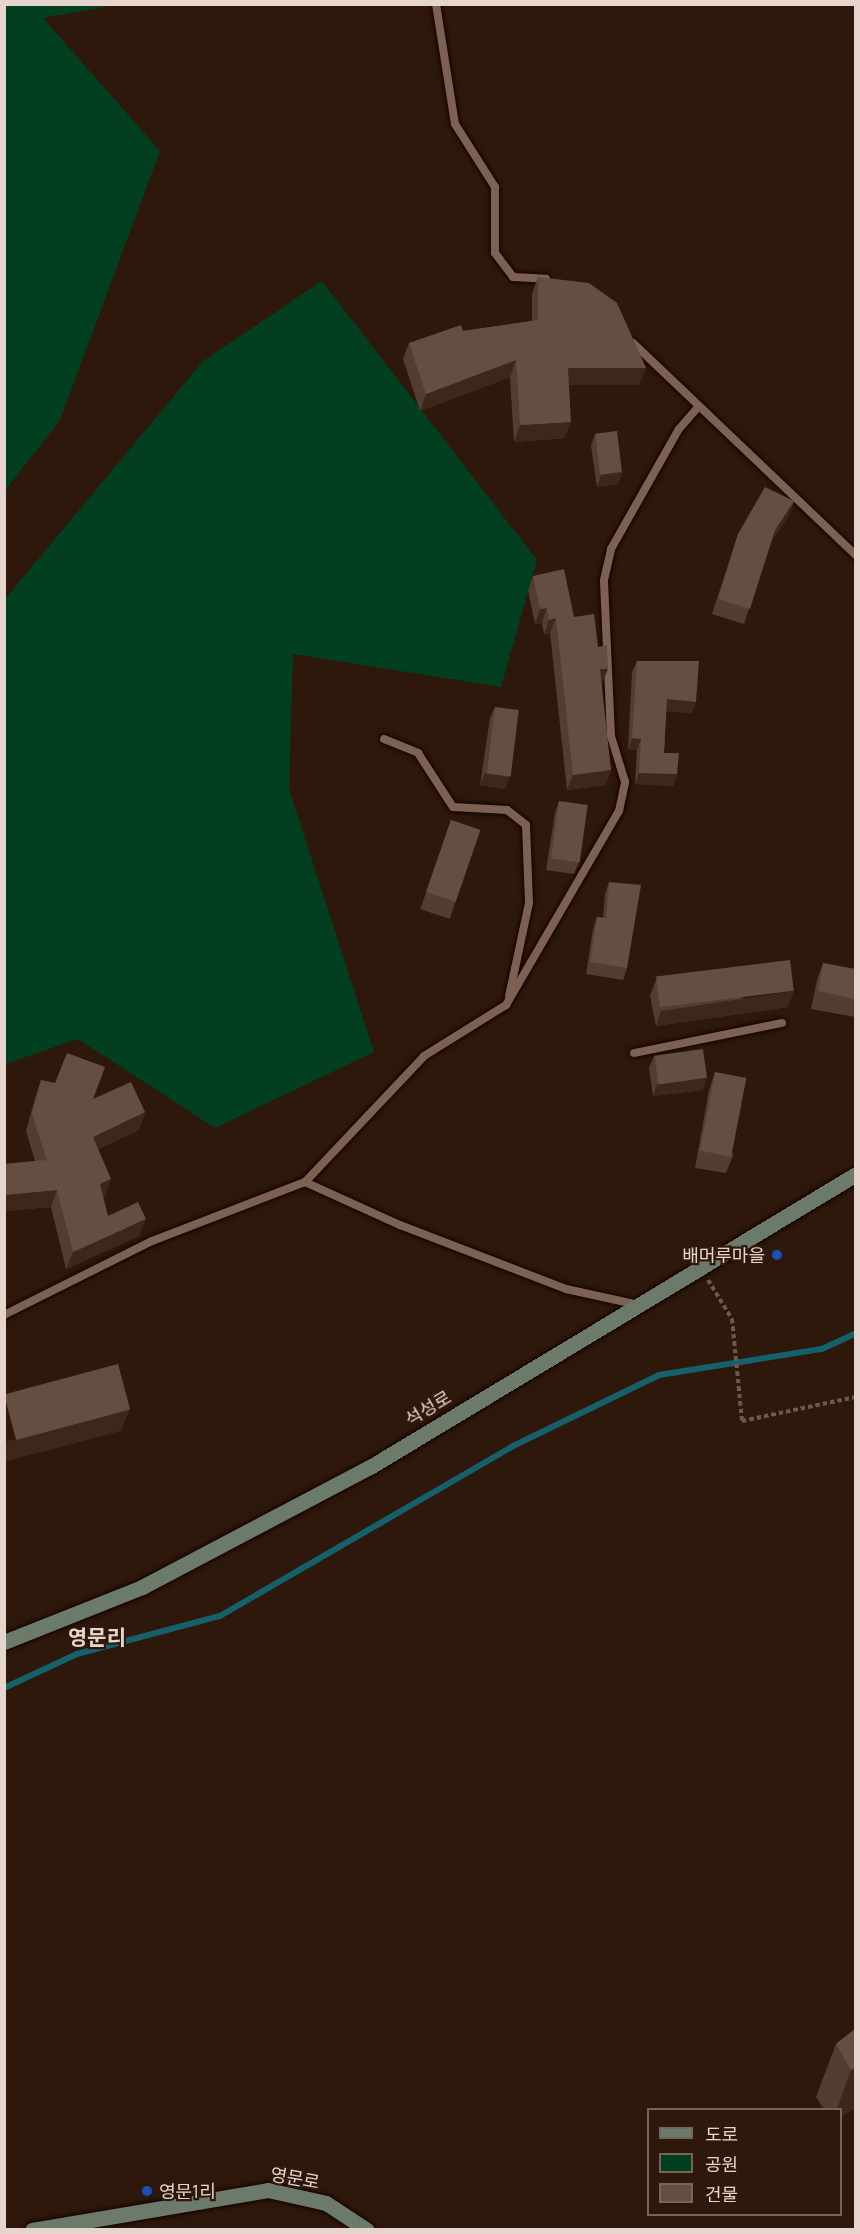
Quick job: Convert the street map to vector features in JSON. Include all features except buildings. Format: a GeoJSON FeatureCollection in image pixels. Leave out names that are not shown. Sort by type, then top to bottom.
{"type":"FeatureCollection","features":[{"type":"Feature","properties":{"kind":"street","name":"석성로"},"geometry":{"type":"LineString","coordinates":[[4,1642],[142,1587],[359,1472],[634,1304],[701,1269],[855,1174]]}},
{"type":"Feature","properties":{"kind":"street","name":"영문로"},"geometry":{"type":"LineString","coordinates":[[32,2229],[268,2190],[326,2203],[367,2229]]}},
{"type":"Feature","properties":{"kind":"lane"},"geometry":{"type":"LineString","coordinates":[[436,4],[455,124],[495,187],[495,253],[513,277],[558,280]]}},
{"type":"Feature","properties":{"kind":"lane"},"geometry":{"type":"LineString","coordinates":[[627,328],[656,370],[699,406],[855,555]]}},
{"type":"Feature","properties":{"kind":"lane"},"geometry":{"type":"LineString","coordinates":[[4,1315],[152,1241],[305,1182],[424,1056],[506,1005],[619,811],[625,782],[611,736],[604,580],[611,549],[679,429],[699,406]]}},
{"type":"Feature","properties":{"kind":"lane"},"geometry":{"type":"LineString","coordinates":[[384,739],[418,753],[453,807],[507,810],[525,825],[529,903],[523,950],[506,1005]]}},
{"type":"Feature","properties":{"kind":"lane"},"geometry":{"type":"LineString","coordinates":[[634,1053],[782,1023]]}},
{"type":"Feature","properties":{"kind":"lane"},"geometry":{"type":"LineString","coordinates":[[305,1182],[400,1225],[566,1289],[634,1304]]}},
{"type":"Feature","properties":{"kind":"path"},"geometry":{"type":"LineString","coordinates":[[701,1269],[732,1319],[742,1421],[855,1397]]}},
{"type":"Feature","properties":{"kind":"green space"},"geometry":{"type":"Polygon","coordinates":[[[5,4],[115,5],[43,18],[160,151],[60,420],[5,491],[5,4]]]}},
{"type":"Feature","properties":{"kind":"green space"},"geometry":{"type":"Polygon","coordinates":[[[322,281],[537,560],[501,687],[293,654],[289,789],[374,1052],[215,1128],[78,1039],[5,1064],[5,599],[203,361],[322,281]]]}},
{"type":"Feature","properties":{"kind":"waterway"},"geometry":{"type":"LineString","coordinates":[[4,1688],[77,1654],[220,1616],[513,1446],[659,1375],[822,1349],[856,1333]]}},
{"type":"Feature","properties":{"kind":"place","name":"배머루마을"},"geometry":{"type":"Point","coordinates":[777,1255]}},
{"type":"Feature","properties":{"kind":"place","name":"영문1리"},"geometry":{"type":"Point","coordinates":[147,2191]}},
{"type":"Feature","properties":{"kind":"district","name":"영문리"},"geometry":{"type":"Point","coordinates":[97,1637]}}]}
